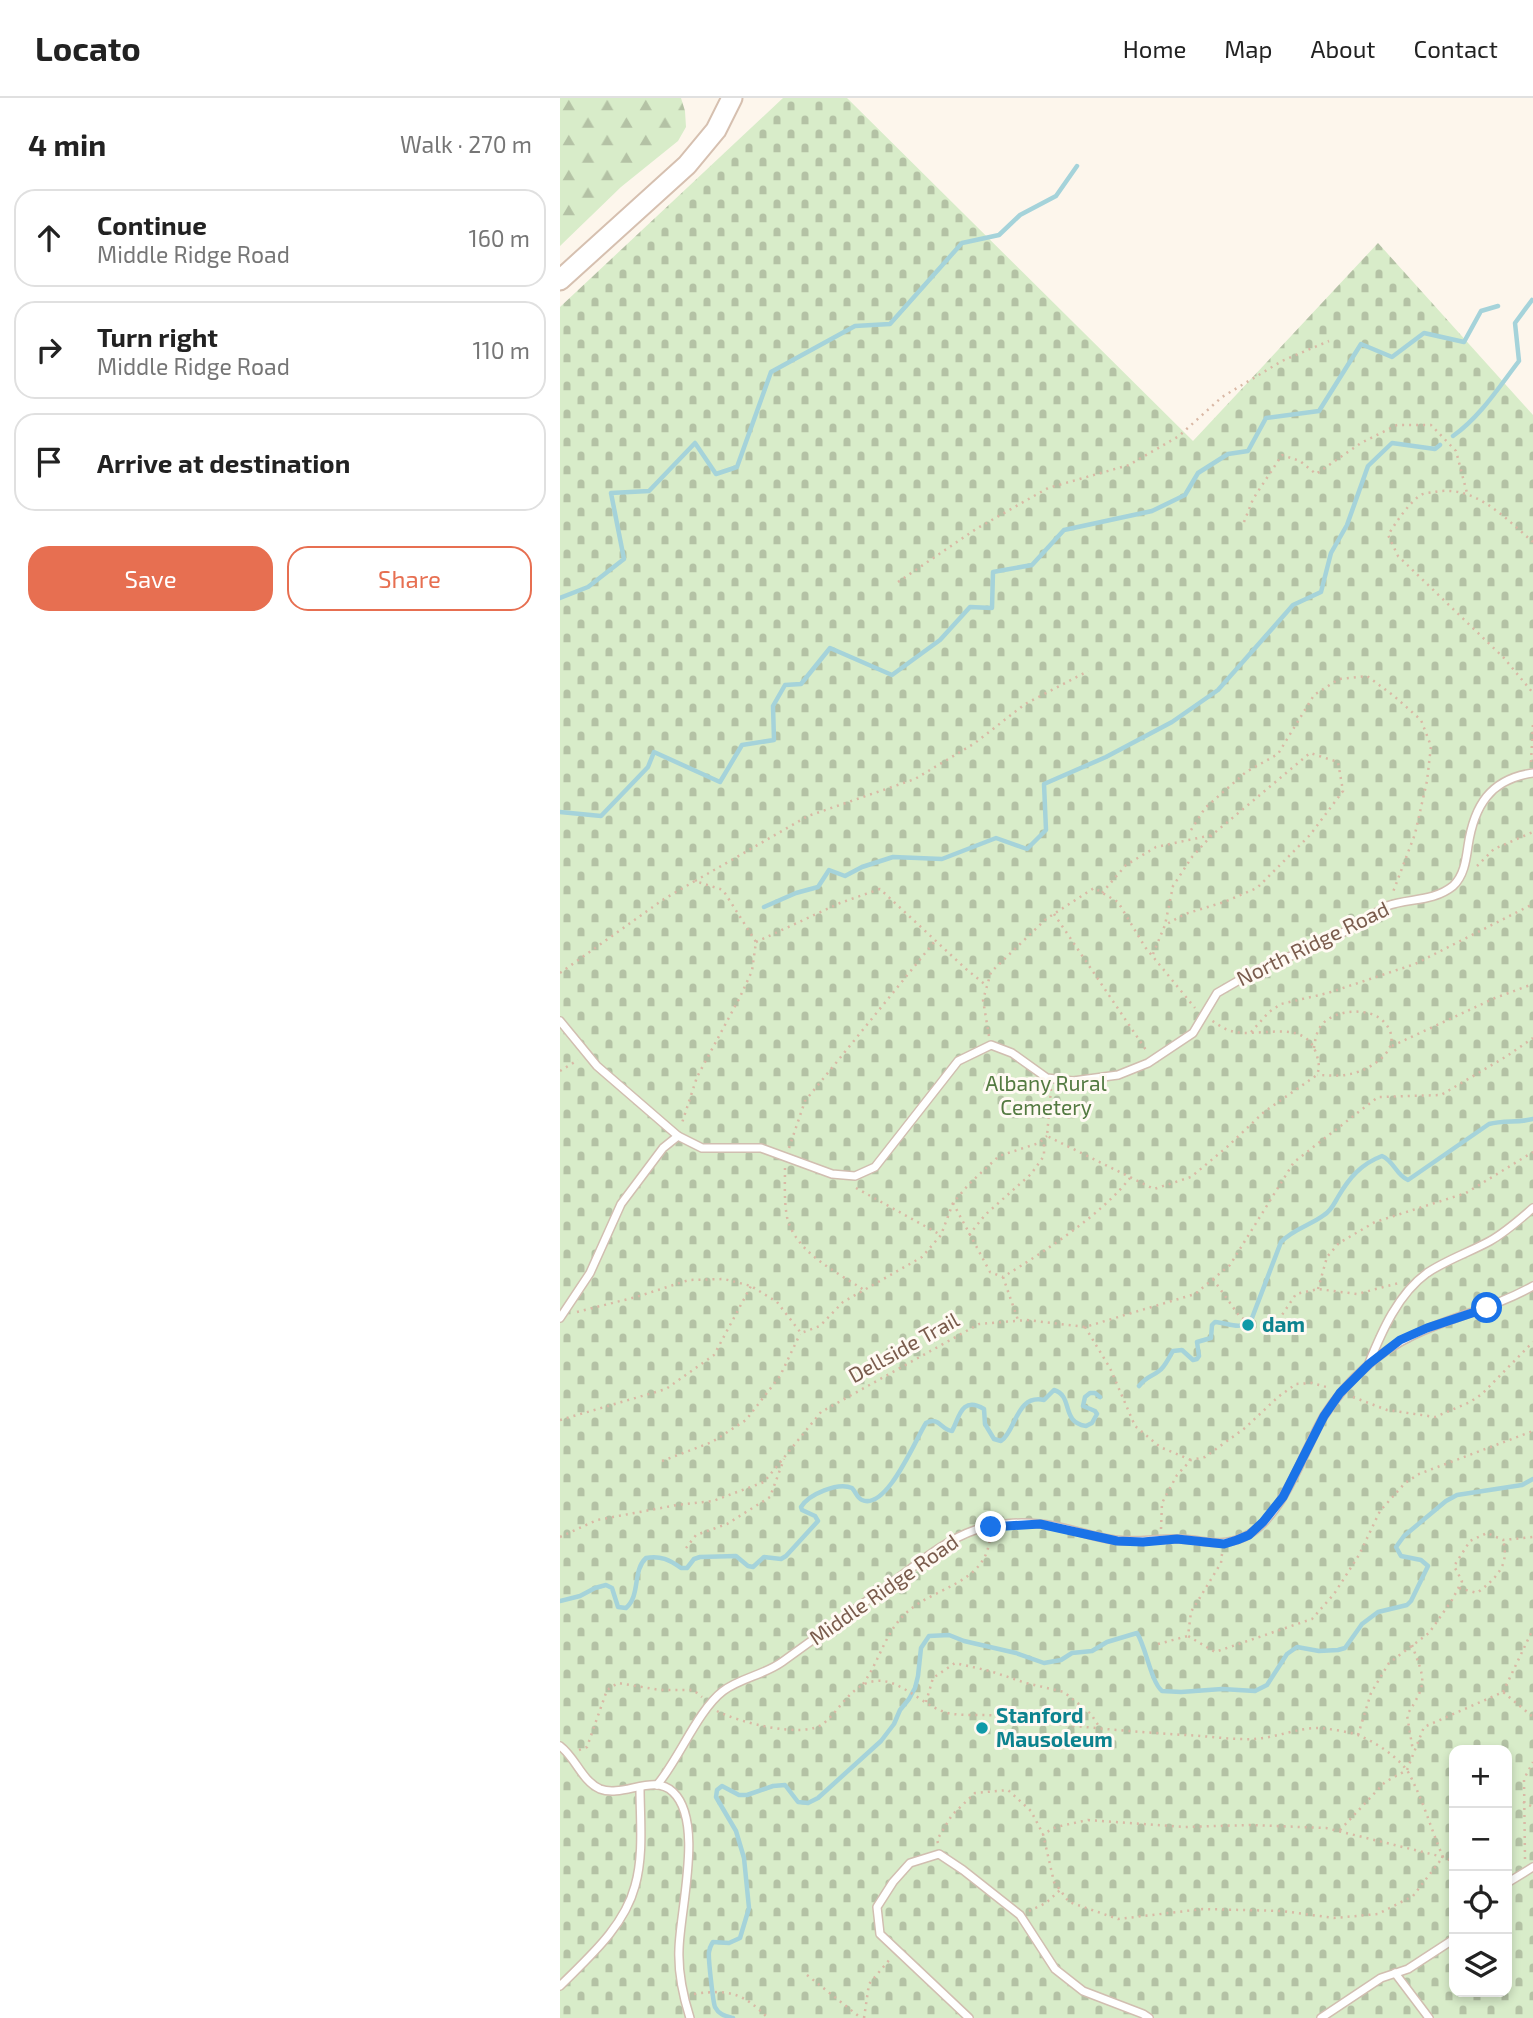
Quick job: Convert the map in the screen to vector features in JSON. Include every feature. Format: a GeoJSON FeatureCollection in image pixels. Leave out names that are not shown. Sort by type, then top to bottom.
{"type":"FeatureCollection","features":[{"type":"Feature","properties":{"kind":"street"},"geometry":{"type":"LineString","coordinates":[[560,280],[694,157],[716,130],[732,98]]}},
{"type":"Feature","properties":{"kind":"lane"},"geometry":{"type":"LineString","coordinates":[[1462,873],[1472,823],[1485,798],[1513,777],[1532,773]]}},
{"type":"Feature","properties":{"kind":"lane","name":"North Ridge Road"},"geometry":{"type":"LineString","coordinates":[[1052,1079],[1073,1081],[1118,1075],[1153,1059],[1193,1033],[1217,993],[1255,971],[1334,938],[1387,906],[1424,900],[1441,894],[1453,885],[1462,873]]}},
{"type":"Feature","properties":{"kind":"lane"},"geometry":{"type":"LineString","coordinates":[[560,1021],[597,1066],[678,1136],[702,1148],[761,1148],[832,1174],[855,1177],[875,1167],[958,1061],[990,1045],[1012,1053],[1052,1079]]}},
{"type":"Feature","properties":{"kind":"lane"},"geometry":{"type":"LineString","coordinates":[[562,1317],[590,1273],[621,1204],[663,1148],[678,1136]]}},
{"type":"Feature","properties":{"kind":"lane"},"geometry":{"type":"LineString","coordinates":[[1369,1364],[1384,1328],[1420,1280],[1434,1269],[1501,1234],[1533,1208]]}},
{"type":"Feature","properties":{"kind":"lane"},"geometry":{"type":"LineString","coordinates":[[1224,1544],[1249,1535],[1274,1509],[1289,1487],[1324,1416],[1340,1393],[1369,1364],[1400,1340],[1487,1308],[1533,1286]]}},
{"type":"Feature","properties":{"kind":"lane","name":"Middle Ridge Road"},"geometry":{"type":"LineString","coordinates":[[657,1785],[723,1691],[779,1665],[941,1547],[964,1535],[991,1527],[1040,1524],[1117,1541],[1177,1539],[1224,1544]]}},
{"type":"Feature","properties":{"kind":"lane"},"geometry":{"type":"LineString","coordinates":[[560,1746],[570,1755],[585,1777],[598,1788],[616,1791],[657,1785],[668,1788],[678,1797],[686,1813],[689,1849],[679,1949],[681,1982],[690,2018]]}},
{"type":"Feature","properties":{"kind":"lane"},"geometry":{"type":"LineString","coordinates":[[560,1986],[608,1935],[626,1909],[636,1885],[640,1848],[640,1787]]}},
{"type":"Feature","properties":{"kind":"lane"},"geometry":{"type":"LineString","coordinates":[[969,2018],[880,1934],[877,1907],[893,1882],[910,1863],[940,1854],[1020,1915],[1055,1969],[1083,1991],[1149,2018]]}},
{"type":"Feature","properties":{"kind":"lane"},"geometry":{"type":"LineString","coordinates":[[1512,1880],[1530,1868]]}},
{"type":"Feature","properties":{"kind":"lane"},"geometry":{"type":"LineString","coordinates":[[1321,2018],[1381,1978],[1408,1969],[1449,1942]]}},
{"type":"Feature","properties":{"kind":"lane"},"geometry":{"type":"LineString","coordinates":[[1395,1973],[1429,2018]]}},
{"type":"Feature","properties":{"kind":"path"},"geometry":{"type":"LineString","coordinates":[[898,582],[976,528],[1048,488],[1129,465],[1179,436],[1222,397],[1282,361],[1329,341]]}},
{"type":"Feature","properties":{"kind":"path"},"geometry":{"type":"LineString","coordinates":[[1244,522],[1253,499],[1282,455],[1300,461],[1316,474],[1361,443],[1396,425],[1432,425],[1456,451],[1467,494]]}},
{"type":"Feature","properties":{"kind":"path"},"geometry":{"type":"LineString","coordinates":[[1533,542],[1486,502],[1467,494],[1442,490],[1421,494],[1388,535],[1398,556],[1504,658],[1533,693]]}},
{"type":"Feature","properties":{"kind":"path"},"geometry":{"type":"LineString","coordinates":[[560,973],[664,899],[695,881],[808,817],[915,779],[975,743],[1025,704],[1088,671]]}},
{"type":"Feature","properties":{"kind":"path"},"geometry":{"type":"LineString","coordinates":[[1191,831],[1205,808],[1246,772],[1278,754],[1314,695],[1339,679],[1367,676],[1420,719],[1431,746],[1427,781],[1415,834],[1387,906]]}},
{"type":"Feature","properties":{"kind":"path"},"geometry":{"type":"LineString","coordinates":[[1532,773],[1533,723]]}},
{"type":"Feature","properties":{"kind":"path"},"geometry":{"type":"LineString","coordinates":[[1152,956],[1165,925],[1173,886],[1192,857],[1212,835],[1310,752],[1338,762],[1343,791],[1310,835],[1257,888],[1185,914],[1165,925]]}},
{"type":"Feature","properties":{"kind":"path"},"geometry":{"type":"LineString","coordinates":[[1462,873],[1470,873],[1494,849],[1533,832]]}},
{"type":"Feature","properties":{"kind":"path"},"geometry":{"type":"LineString","coordinates":[[1102,893],[1126,866],[1156,847],[1212,835]]}},
{"type":"Feature","properties":{"kind":"path"},"geometry":{"type":"LineString","coordinates":[[678,1136],[697,1077],[752,971],[757,942],[723,890],[695,881]]}},
{"type":"Feature","properties":{"kind":"path"},"geometry":{"type":"LineString","coordinates":[[990,1045],[983,1000],[991,972],[1046,919],[1094,888],[1118,902],[1152,956],[1203,1016],[1231,1031],[1287,1032],[1301,1035],[1310,1041],[1314,1048],[1319,1068],[1317,1075]]}},
{"type":"Feature","properties":{"kind":"path"},"geometry":{"type":"LineString","coordinates":[[757,942],[840,903],[880,889],[988,986]]}},
{"type":"Feature","properties":{"kind":"path"},"geometry":{"type":"LineString","coordinates":[[1251,1032],[1269,1012],[1281,1004],[1328,993],[1415,964],[1533,904]]}},
{"type":"Feature","properties":{"kind":"path"},"geometry":{"type":"LineString","coordinates":[[1055,914],[1153,1059]]}},
{"type":"Feature","properties":{"kind":"path"},"geometry":{"type":"LineString","coordinates":[[864,1290],[820,1261],[798,1241],[788,1218],[785,1192],[786,1157],[805,1101],[935,941]]}},
{"type":"Feature","properties":{"kind":"path"},"geometry":{"type":"LineString","coordinates":[[1390,1047],[1495,998],[1533,984]]}},
{"type":"Feature","properties":{"kind":"path"},"geometry":{"type":"LineString","coordinates":[[1045,1137],[1154,1189],[1191,1177],[1264,1112],[1317,1075],[1349,1075],[1365,1070],[1384,1058],[1390,1047],[1390,1031],[1375,1015],[1350,1012],[1338,1015],[1323,1024],[1316,1036],[1314,1048]]}},
{"type":"Feature","properties":{"kind":"path","name":"Dellside Trail"},"geometry":{"type":"LineString","coordinates":[[560,1538],[597,1520],[713,1501],[764,1482],[821,1412],[979,1324],[1027,1320],[1085,1327],[1195,1294],[1230,1265],[1294,1162],[1378,1097],[1441,1095],[1533,1038]]}},
{"type":"Feature","properties":{"kind":"path"},"geometry":{"type":"LineString","coordinates":[[560,1071],[588,1055]]}},
{"type":"Feature","properties":{"kind":"path"},"geometry":{"type":"LineString","coordinates":[[968,1236],[985,1215],[1031,1174],[1044,1156],[1052,1079]]}},
{"type":"Feature","properties":{"kind":"path"},"geometry":{"type":"LineString","coordinates":[[662,1461],[712,1442],[746,1420],[780,1376],[801,1333],[820,1326],[843,1302],[922,1258],[941,1235],[953,1203],[969,1184],[999,1156],[1040,1143],[1045,1137]]}},
{"type":"Feature","properties":{"kind":"path"},"geometry":{"type":"LineString","coordinates":[[1318,1289],[1327,1257],[1339,1243],[1375,1222],[1466,1193],[1533,1152]]}},
{"type":"Feature","properties":{"kind":"path"},"geometry":{"type":"LineString","coordinates":[[1003,1277],[1044,1251],[1096,1211],[1116,1195],[1130,1178]]}},
{"type":"Feature","properties":{"kind":"path"},"geometry":{"type":"LineString","coordinates":[[856,1188],[941,1235]]}},
{"type":"Feature","properties":{"kind":"path"},"geometry":{"type":"LineString","coordinates":[[953,1203],[968,1236],[990,1272],[1003,1277],[1019,1321]]}},
{"type":"Feature","properties":{"kind":"path"},"geometry":{"type":"LineString","coordinates":[[562,1317],[690,1280],[724,1279],[751,1286],[777,1302],[801,1333]]}},
{"type":"Feature","properties":{"kind":"path"},"geometry":{"type":"LineString","coordinates":[[1213,1279],[1240,1317],[1256,1326],[1275,1326],[1296,1294],[1318,1289],[1357,1294],[1405,1280]]}},
{"type":"Feature","properties":{"kind":"path"},"geometry":{"type":"LineString","coordinates":[[560,1420],[666,1389],[714,1355],[751,1286]]}},
{"type":"Feature","properties":{"kind":"path"},"geometry":{"type":"LineString","coordinates":[[1085,1327],[1110,1368],[1135,1426],[1160,1447],[1191,1460],[1205,1457],[1245,1428],[1296,1384],[1325,1386],[1387,1410],[1435,1417],[1482,1394],[1533,1342]]}},
{"type":"Feature","properties":{"kind":"path"},"geometry":{"type":"LineString","coordinates":[[1158,1644],[1188,1636],[1215,1652],[1312,1619],[1334,1594],[1359,1555],[1380,1511],[1405,1483],[1419,1474],[1533,1431]]}},
{"type":"Feature","properties":{"kind":"path"},"geometry":{"type":"LineString","coordinates":[[687,1548],[696,1535],[727,1524],[770,1497],[785,1456]]}},
{"type":"Feature","properties":{"kind":"path"},"geometry":{"type":"LineString","coordinates":[[1160,1541],[1161,1503],[1177,1475],[1191,1460]]}},
{"type":"Feature","properties":{"kind":"path"},"geometry":{"type":"LineString","coordinates":[[570,1755],[587,1746],[607,1690],[618,1683],[660,1690],[692,1690],[710,1706],[743,1723],[805,1730],[822,1725],[863,1684],[903,1615],[929,1596],[963,1580],[981,1564],[988,1552],[991,1527]]}},
{"type":"Feature","properties":{"kind":"path"},"geometry":{"type":"LineString","coordinates":[[1358,1735],[1371,1693],[1389,1664],[1429,1633],[1458,1588],[1462,1581],[1454,1566],[1470,1541],[1487,1533],[1503,1540],[1533,1537]]}},
{"type":"Feature","properties":{"kind":"path"},"geometry":{"type":"LineString","coordinates":[[1458,1588],[1477,1593],[1498,1576],[1507,1554],[1503,1540]]}},
{"type":"Feature","properties":{"kind":"path"},"geometry":{"type":"LineString","coordinates":[[1188,1636],[1191,1612],[1221,1563],[1224,1544]]}},
{"type":"Feature","properties":{"kind":"path"},"geometry":{"type":"LineString","coordinates":[[1339,1831],[1385,1782],[1407,1770],[1424,1727],[1503,1692],[1533,1629]]}},
{"type":"Feature","properties":{"kind":"path"},"geometry":{"type":"LineString","coordinates":[[1412,1645],[1423,1678],[1420,1695],[1407,1715],[1414,1752]]}},
{"type":"Feature","properties":{"kind":"path"},"geometry":{"type":"LineString","coordinates":[[926,1702],[933,1678],[955,1663],[1064,1692],[1091,1714],[1100,1728]]}},
{"type":"Feature","properties":{"kind":"path"},"geometry":{"type":"LineString","coordinates":[[863,1684],[882,1681],[937,1709],[954,1714],[1253,1739],[1316,1728],[1358,1735],[1387,1752],[1407,1770],[1423,1803],[1443,1857]]}},
{"type":"Feature","properties":{"kind":"path"},"geometry":{"type":"LineString","coordinates":[[1503,1692],[1533,1717]]}},
{"type":"Feature","properties":{"kind":"path"},"geometry":{"type":"LineString","coordinates":[[1530,1868],[1525,1859],[1523,1802],[1524,1779],[1533,1762]]}},
{"type":"Feature","properties":{"kind":"path"},"geometry":{"type":"LineString","coordinates":[[940,1854],[937,1840],[952,1815],[975,1793],[1008,1790],[1031,1811],[1043,1834],[1054,1882],[1069,1902],[1118,1919],[1203,1909],[1282,1911],[1334,1918],[1378,1914],[1413,1896],[1443,1857]]}},
{"type":"Feature","properties":{"kind":"path"},"geometry":{"type":"LineString","coordinates":[[1523,1802],[1533,1807]]}},
{"type":"Feature","properties":{"kind":"path"},"geometry":{"type":"LineString","coordinates":[[1043,1834],[1087,1820],[1185,1828],[1250,1825],[1326,1828],[1449,1860]]}},
{"type":"Feature","properties":{"kind":"path"},"geometry":{"type":"LineString","coordinates":[[1020,1915],[1045,1903],[1060,1891]]}},
{"type":"Feature","properties":{"kind":"path"},"geometry":{"type":"LineString","coordinates":[[807,1975],[862,2018],[869,1984],[888,1961],[900,1953]]}},
{"type":"Feature","properties":{"kind":"path"},"geometry":{"type":"LineString","coordinates":[[703,1993],[735,1994],[745,1998],[768,2018]]}},
{"type":"Feature","properties":{"kind":"green space"},"geometry":{"type":"Polygon","coordinates":[[[560,98],[681,98],[686,127],[678,141],[621,187],[560,246],[560,98]]]}},
{"type":"Feature","properties":{"kind":"green space","name":"Albany Rural Cemetery"},"geometry":{"type":"Polygon","coordinates":[[[783,98],[847,98],[1193,441],[1378,243],[1533,415],[1533,2018],[560,2018],[560,307],[783,98]]]}},
{"type":"Feature","properties":{"kind":"waterway"},"geometry":{"type":"LineString","coordinates":[[560,598],[588,587],[624,559],[611,493],[649,491],[695,443],[716,474],[737,467],[771,372],[855,326],[890,324],[962,243],[999,235],[1020,215],[1056,196],[1077,166]]}},
{"type":"Feature","properties":{"kind":"waterway"},"geometry":{"type":"LineString","coordinates":[[1453,436],[1480,411],[1519,361],[1515,323],[1532,300]]}},
{"type":"Feature","properties":{"kind":"waterway"},"geometry":{"type":"LineString","coordinates":[[560,812],[601,816],[648,767],[654,752],[720,782],[742,745],[774,740],[773,706],[785,685],[801,684],[830,648],[892,675],[940,640],[970,607],[992,608],[993,572],[1032,565],[1064,530],[1152,511],[1185,495],[1198,473],[1228,454],[1248,451],[1266,418],[1319,411],[1361,344],[1392,357],[1424,333],[1464,342],[1481,311],[1498,306]]}},
{"type":"Feature","properties":{"kind":"waterway"},"geometry":{"type":"LineString","coordinates":[[764,907],[818,887],[829,870],[845,876],[862,867],[893,857],[942,859],[996,838],[1027,849],[1046,830],[1044,784],[1106,757],[1172,722],[1218,690],[1293,605],[1321,592],[1331,553],[1347,525],[1368,466],[1392,443],[1435,449],[1440,445]]}},
{"type":"Feature","properties":{"kind":"waterway"},"geometry":{"type":"LineString","coordinates":[[1139,1386],[1161,1369],[1173,1351],[1182,1350],[1193,1360],[1197,1359],[1197,1342],[1211,1338],[1212,1325],[1215,1322],[1235,1326],[1248,1322],[1252,1318],[1281,1242],[1329,1211],[1342,1190],[1362,1167],[1382,1156],[1408,1180],[1489,1124],[1533,1119]]}},
{"type":"Feature","properties":{"kind":"waterway"},"geometry":{"type":"LineString","coordinates":[[560,1601],[606,1585],[612,1588],[618,1607],[626,1608],[631,1603],[639,1569],[646,1558],[665,1559],[681,1568],[687,1568],[694,1559],[700,1557],[736,1556],[753,1567],[764,1557],[781,1559],[818,1521],[815,1516],[802,1510],[805,1502],[824,1490],[839,1487],[852,1488],[862,1500],[872,1500],[881,1495],[900,1471],[926,1423],[934,1421],[952,1431],[962,1410],[976,1405],[984,1409],[985,1424],[994,1439],[1001,1441],[1028,1402],[1044,1400],[1054,1390],[1064,1398],[1073,1420],[1086,1426],[1092,1423],[1097,1414],[1083,1406],[1085,1397],[1090,1393],[1100,1397]]}},
{"type":"Feature","properties":{"kind":"waterway"},"geometry":{"type":"LineString","coordinates":[[733,2018],[725,2016],[715,2007],[709,1952],[713,1942],[729,1943],[740,1938],[749,1908],[744,1858],[736,1831],[716,1797],[717,1790],[722,1786],[739,1795],[747,1795],[785,1785],[798,1802],[808,1803],[818,1798],[881,1741],[894,1724],[915,1688],[921,1648],[929,1636],[949,1635],[1044,1663],[1061,1660],[1072,1653],[1092,1651],[1107,1642],[1137,1633],[1162,1691],[1255,1691],[1267,1685],[1287,1654],[1297,1647],[1319,1651],[1345,1648],[1362,1624],[1378,1612],[1407,1605],[1428,1566],[1421,1560],[1401,1556],[1396,1547],[1404,1536],[1446,1501],[1457,1495],[1522,1485],[1533,1479]]}},
{"type":"Feature","properties":{"kind":"place","name":"dam"},"geometry":{"type":"Point","coordinates":[1248,1325]}},
{"type":"Feature","properties":{"kind":"place","name":"Stanford Mausoleum"},"geometry":{"type":"Point","coordinates":[982,1728]}},
{"type":"Feature","properties":{"kind":"route"},"geometry":{"type":"LineString","coordinates":[[991,1527],[1040,1524],[1094,1537],[1143,1542],[1177,1539],[1224,1544],[1249,1535],[1283,1497],[1324,1416],[1354,1378],[1400,1340],[1487,1308]]}}]}
